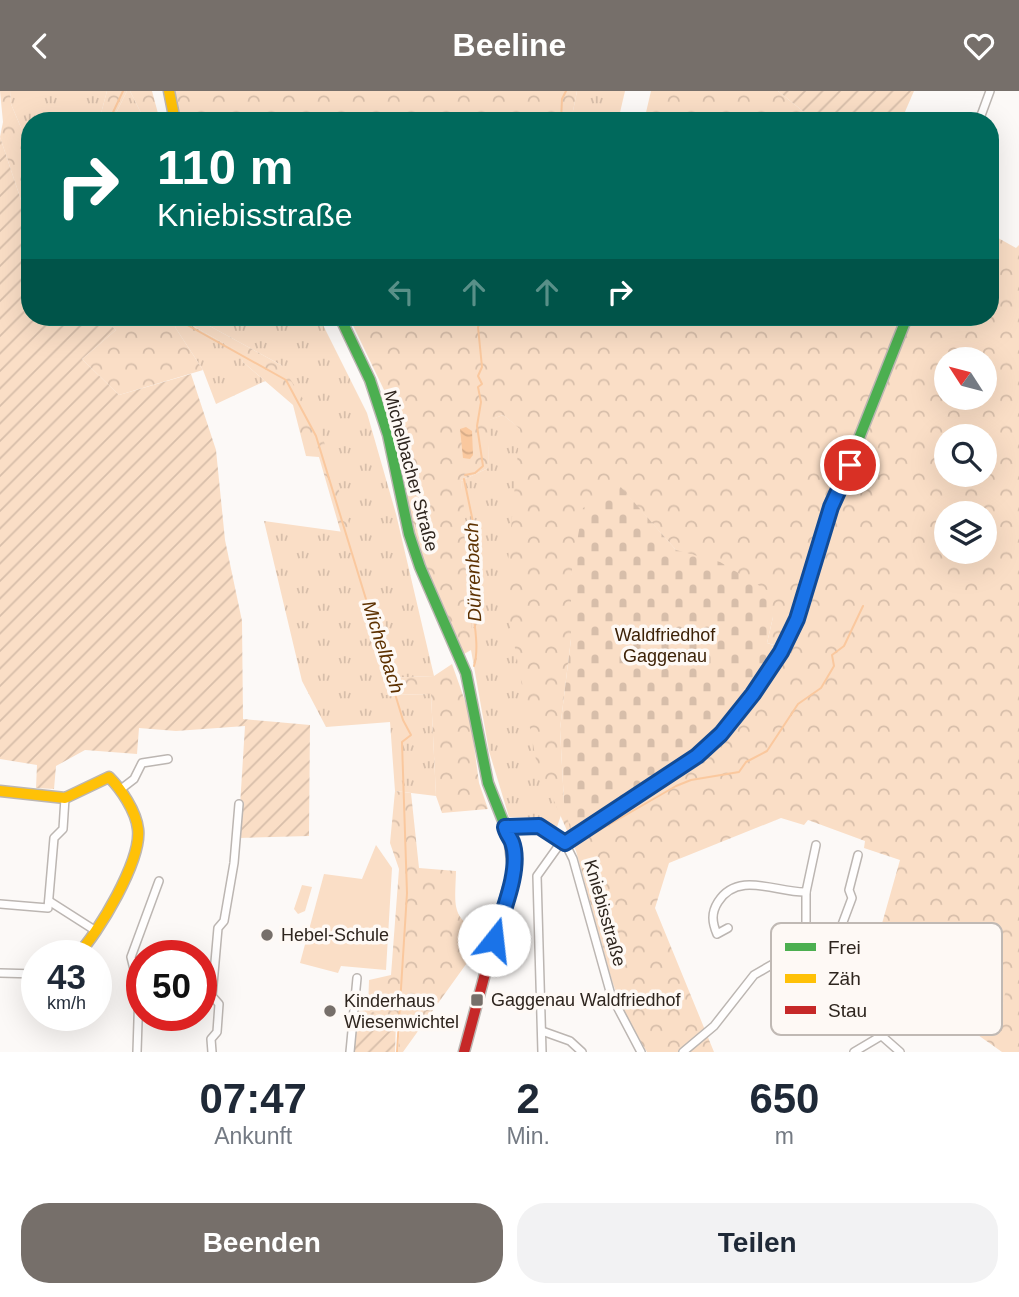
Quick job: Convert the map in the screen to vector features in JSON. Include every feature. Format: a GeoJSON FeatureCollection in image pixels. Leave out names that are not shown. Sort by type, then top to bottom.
{"type":"FeatureCollection","features":[{"type":"Feature","properties":{"kind":"street"},"geometry":{"type":"LineString","coordinates":[[169,91],[173,112]]}},
{"type":"Feature","properties":{"kind":"street"},"geometry":{"type":"LineString","coordinates":[[982,112],[990,91]]}},
{"type":"Feature","properties":{"kind":"street","name":"Michelbacher Straße"},"geometry":{"type":"LineString","coordinates":[[344,326],[370,380],[385,424],[419,567],[466,673],[488,783],[512,842],[514,877],[508,888],[464,1052]]}},
{"type":"Feature","properties":{"kind":"street"},"geometry":{"type":"LineString","coordinates":[[542,1052],[537,876],[563,842],[697,756],[721,734],[772,667],[797,619],[831,507],[859,445],[904,326]]}},
{"type":"Feature","properties":{"kind":"street"},"geometry":{"type":"LineString","coordinates":[[121,789],[134,779],[142,763],[168,759]]}},
{"type":"Feature","properties":{"kind":"street"},"geometry":{"type":"LineString","coordinates":[[0,790],[65,798],[103,778],[115,780],[121,789],[138,829],[133,861],[89,940]]}},
{"type":"Feature","properties":{"kind":"street"},"geometry":{"type":"LineString","coordinates":[[0,904],[44,910],[48,908],[54,838],[63,829],[65,798]]}},
{"type":"Feature","properties":{"kind":"street"},"geometry":{"type":"LineString","coordinates":[[212,1052],[211,1039],[217,1032],[219,1004],[212,996],[218,928],[224,921],[234,863],[239,804]]}},
{"type":"Feature","properties":{"kind":"street"},"geometry":{"type":"LineString","coordinates":[[506,831],[539,826],[563,842]]}},
{"type":"Feature","properties":{"kind":"street","name":"Kniebisstraße"},"geometry":{"type":"LineString","coordinates":[[563,842],[573,859],[611,995],[641,1052]]}},
{"type":"Feature","properties":{"kind":"street"},"geometry":{"type":"LineString","coordinates":[[806,923],[806,892],[816,845]]}},
{"type":"Feature","properties":{"kind":"street"},"geometry":{"type":"LineString","coordinates":[[843,923],[852,898],[849,890],[858,855]]}},
{"type":"Feature","properties":{"kind":"street"},"geometry":{"type":"LineString","coordinates":[[137,1052],[138,990],[131,957],[159,880]]}},
{"type":"Feature","properties":{"kind":"street"},"geometry":{"type":"LineString","coordinates":[[728,928],[717,934],[712,916],[719,900],[736,887],[751,884],[784,892],[806,892]]}},
{"type":"Feature","properties":{"kind":"street"},"geometry":{"type":"LineString","coordinates":[[49,901],[96,931]]}},
{"type":"Feature","properties":{"kind":"street"},"geometry":{"type":"LineString","coordinates":[[683,1052],[714,1026],[754,975],[771,965]]}},
{"type":"Feature","properties":{"kind":"street"},"geometry":{"type":"LineString","coordinates":[[0,974],[21,974]]}},
{"type":"Feature","properties":{"kind":"street"},"geometry":{"type":"LineString","coordinates":[[350,1052],[356,978]]}},
{"type":"Feature","properties":{"kind":"street"},"geometry":{"type":"LineString","coordinates":[[542,1031],[570,1041],[582,1052]]}},
{"type":"Feature","properties":{"kind":"street"},"geometry":{"type":"LineString","coordinates":[[854,1052],[881,1036],[900,1052]]}},
{"type":"Feature","properties":{"kind":"green space"},"geometry":{"type":"Polygon","coordinates":[[[0,91],[10,91],[11,104],[21,128],[21,200],[0,137],[3,122],[0,91]]]}},
{"type":"Feature","properties":{"kind":"green space"},"geometry":{"type":"Polygon","coordinates":[[[10,91],[107,91],[101,112],[21,112],[21,128],[11,104],[10,91]]]}},
{"type":"Feature","properties":{"kind":"green space"},"geometry":{"type":"Polygon","coordinates":[[[107,91],[127,91],[116,112],[101,112],[107,91]]]}},
{"type":"Feature","properties":{"kind":"green space"},"geometry":{"type":"Polygon","coordinates":[[[127,91],[130,91],[140,112],[116,112],[127,91]]]}},
{"type":"Feature","properties":{"kind":"green space"},"geometry":{"type":"Polygon","coordinates":[[[130,91],[152,91],[158,112],[140,112],[130,91]]]}},
{"type":"Feature","properties":{"kind":"green space"},"geometry":{"type":"Polygon","coordinates":[[[174,91],[577,91],[573,112],[178,112],[174,91]]]}},
{"type":"Feature","properties":{"kind":"green space"},"geometry":{"type":"Polygon","coordinates":[[[577,91],[625,91],[620,112],[573,112],[577,91]]]}},
{"type":"Feature","properties":{"kind":"green space"},"geometry":{"type":"Polygon","coordinates":[[[651,91],[778,91],[804,112],[646,112],[651,91]]]}},
{"type":"Feature","properties":{"kind":"green space"},"geometry":{"type":"Polygon","coordinates":[[[778,91],[914,91],[905,112],[804,112],[778,91]]]}},
{"type":"Feature","properties":{"kind":"green space"},"geometry":{"type":"Polygon","coordinates":[[[0,137],[21,200],[21,326],[111,326],[116,330],[82,359],[119,395],[191,374],[216,450],[225,540],[242,621],[243,719],[310,725],[309,836],[238,838],[245,726],[176,731],[139,728],[137,754],[85,750],[56,766],[54,789],[36,788],[37,765],[0,759],[0,137]]]}},
{"type":"Feature","properties":{"kind":"green space"},"geometry":{"type":"Polygon","coordinates":[[[999,238],[1016,248],[1019,245],[1019,1052],[1002,1052],[978,1035],[1002,1035],[1002,1010],[1008,977],[1002,973],[1002,923],[882,923],[900,860],[864,848],[865,841],[808,820],[804,825],[781,818],[669,863],[655,908],[714,1052],[647,1052],[626,1019],[612,981],[576,851],[536,760],[505,595],[520,429],[503,415],[490,420],[488,468],[461,481],[472,608],[471,650],[464,654],[420,552],[402,489],[385,392],[353,326],[999,326],[999,238]],[[619,486],[571,575],[571,639],[560,729],[564,802],[778,646],[767,643],[773,617],[676,550],[619,486]]]}},
{"type":"Feature","properties":{"kind":"green space"},"geometry":{"type":"Polygon","coordinates":[[[111,326],[175,326],[203,370],[119,395],[82,359],[116,330],[111,326]]]}},
{"type":"Feature","properties":{"kind":"green space"},"geometry":{"type":"Polygon","coordinates":[[[193,326],[240,352],[243,362],[265,381],[216,404],[203,370],[175,327],[193,326]]]}},
{"type":"Feature","properties":{"kind":"green space"},"geometry":{"type":"Polygon","coordinates":[[[193,326],[210,326],[281,365],[318,422],[352,533],[341,533],[319,457],[306,456],[293,405],[243,362],[239,352],[193,326]]]}},
{"type":"Feature","properties":{"kind":"green space"},"geometry":{"type":"Polygon","coordinates":[[[210,326],[324,326],[367,413],[396,514],[434,676],[385,678],[385,695],[431,694],[436,796],[395,791],[390,722],[326,727],[302,681],[264,521],[351,533],[281,365],[210,326]]]}},
{"type":"Feature","properties":{"kind":"green space"},"geometry":{"type":"Polygon","coordinates":[[[503,415],[521,429],[513,518],[551,788],[561,815],[557,827],[537,818],[509,817],[489,751],[471,650],[461,481],[488,468],[489,420],[503,415]]]}},
{"type":"Feature","properties":{"kind":"green space","name":"Waldfriedhof Gaggenau"},"geometry":{"type":"Polygon","coordinates":[[[619,485],[676,550],[720,562],[768,591],[773,617],[767,643],[779,647],[751,688],[712,735],[571,833],[564,802],[560,729],[571,639],[571,575],[583,508],[619,485]]]}},
{"type":"Feature","properties":{"kind":"green space"},"geometry":{"type":"Polygon","coordinates":[[[452,664],[470,715],[479,783],[488,809],[442,813],[436,796],[431,694],[385,695],[384,678],[434,676],[452,664]]]}},
{"type":"Feature","properties":{"kind":"green space"},"geometry":{"type":"Polygon","coordinates":[[[395,791],[411,793],[419,868],[456,871],[457,911],[466,923],[487,935],[403,1052],[398,1052],[400,1023],[368,1010],[369,980],[391,975],[399,869],[390,843],[395,791]]]}},
{"type":"Feature","properties":{"kind":"green space"},"geometry":{"type":"Polygon","coordinates":[[[376,845],[392,868],[386,970],[341,966],[338,973],[300,963],[324,874],[362,879],[376,845]]]}},
{"type":"Feature","properties":{"kind":"green space"},"geometry":{"type":"Polygon","coordinates":[[[302,885],[312,887],[305,911],[298,914],[294,909],[302,885]]]}},
{"type":"Feature","properties":{"kind":"green space"},"geometry":{"type":"Polygon","coordinates":[[[1002,972],[1009,977],[1002,1012],[1002,972]]]}},
{"type":"Feature","properties":{"kind":"green space"},"geometry":{"type":"Polygon","coordinates":[[[368,1010],[396,1021],[395,1052],[354,1052],[357,1011],[368,1010]]]}},
{"type":"Feature","properties":{"kind":"water"},"geometry":{"type":"Polygon","coordinates":[[[466,427],[472,431],[473,455],[470,459],[463,458],[460,429],[466,427]]]}},
{"type":"Feature","properties":{"kind":"waterway","name":"Michelbach"},"geometry":{"type":"LineString","coordinates":[[113,112],[123,91]]}},
{"type":"Feature","properties":{"kind":"waterway","name":"Dürrenbach"},"geometry":{"type":"LineString","coordinates":[[561,112],[562,99],[566,91]]}},
{"type":"Feature","properties":{"kind":"waterway","name":"Michelbach"},"geometry":{"type":"LineString","coordinates":[[189,326],[286,380],[316,436],[403,720],[411,735],[402,742],[407,893],[397,1052]]}},
{"type":"Feature","properties":{"kind":"waterway","name":"Dürrenbach"},"geometry":{"type":"LineString","coordinates":[[465,475],[475,473],[483,466],[477,426],[481,402],[478,387],[482,384],[478,376],[482,367],[479,326]]}},
{"type":"Feature","properties":{"kind":"waterway","name":"Dürrenbach"},"geometry":{"type":"LineString","coordinates":[[464,479],[473,522],[475,563],[471,586],[476,641],[474,666]]}},
{"type":"Feature","properties":{"kind":"waterway"},"geometry":{"type":"LineString","coordinates":[[591,835],[676,786],[691,780],[739,772],[746,762],[767,751],[798,704],[821,688],[834,666],[832,655],[844,646],[863,606]]}},
{"type":"Feature","properties":{"kind":"traffic: fast"},"geometry":{"type":"LineString","coordinates":[[344,326],[370,380],[388,435],[409,534],[420,567],[466,673],[488,783],[509,836]]}},
{"type":"Feature","properties":{"kind":"traffic: fast"},"geometry":{"type":"LineString","coordinates":[[827,519],[903,326]]}},
{"type":"Feature","properties":{"kind":"traffic: slow"},"geometry":{"type":"LineString","coordinates":[[169,91],[173,112]]}},
{"type":"Feature","properties":{"kind":"traffic: slow"},"geometry":{"type":"LineString","coordinates":[[0,791],[65,798],[109,777],[123,794],[137,822],[137,842],[133,859],[117,896],[90,940]]}},
{"type":"Feature","properties":{"kind":"traffic: jam"},"geometry":{"type":"LineString","coordinates":[[562,841],[565,843],[697,756],[721,734],[772,667],[797,619],[827,519]]}},
{"type":"Feature","properties":{"kind":"traffic: jam"},"geometry":{"type":"LineString","coordinates":[[464,1052],[508,888],[514,877],[509,836]]}},
{"type":"Feature","properties":{"kind":"place","name":"Hebel-Schule"},"geometry":{"type":"Point","coordinates":[267,935]}},
{"type":"Feature","properties":{"kind":"place","name":"Gaggenau Waldfriedhof"},"geometry":{"type":"Point","coordinates":[477,1000]}},
{"type":"Feature","properties":{"kind":"place","name":"Kinderhaus Wiesenwichtel"},"geometry":{"type":"Point","coordinates":[330,1011]}},
{"type":"Feature","properties":{"kind":"route"},"geometry":{"type":"LineString","coordinates":[[494,940],[508,888],[514,877],[512,842],[505,827],[529,824],[539,826],[552,831],[565,843],[697,756],[721,734],[753,694],[781,652],[797,619],[831,507],[850,465]]}}]}
